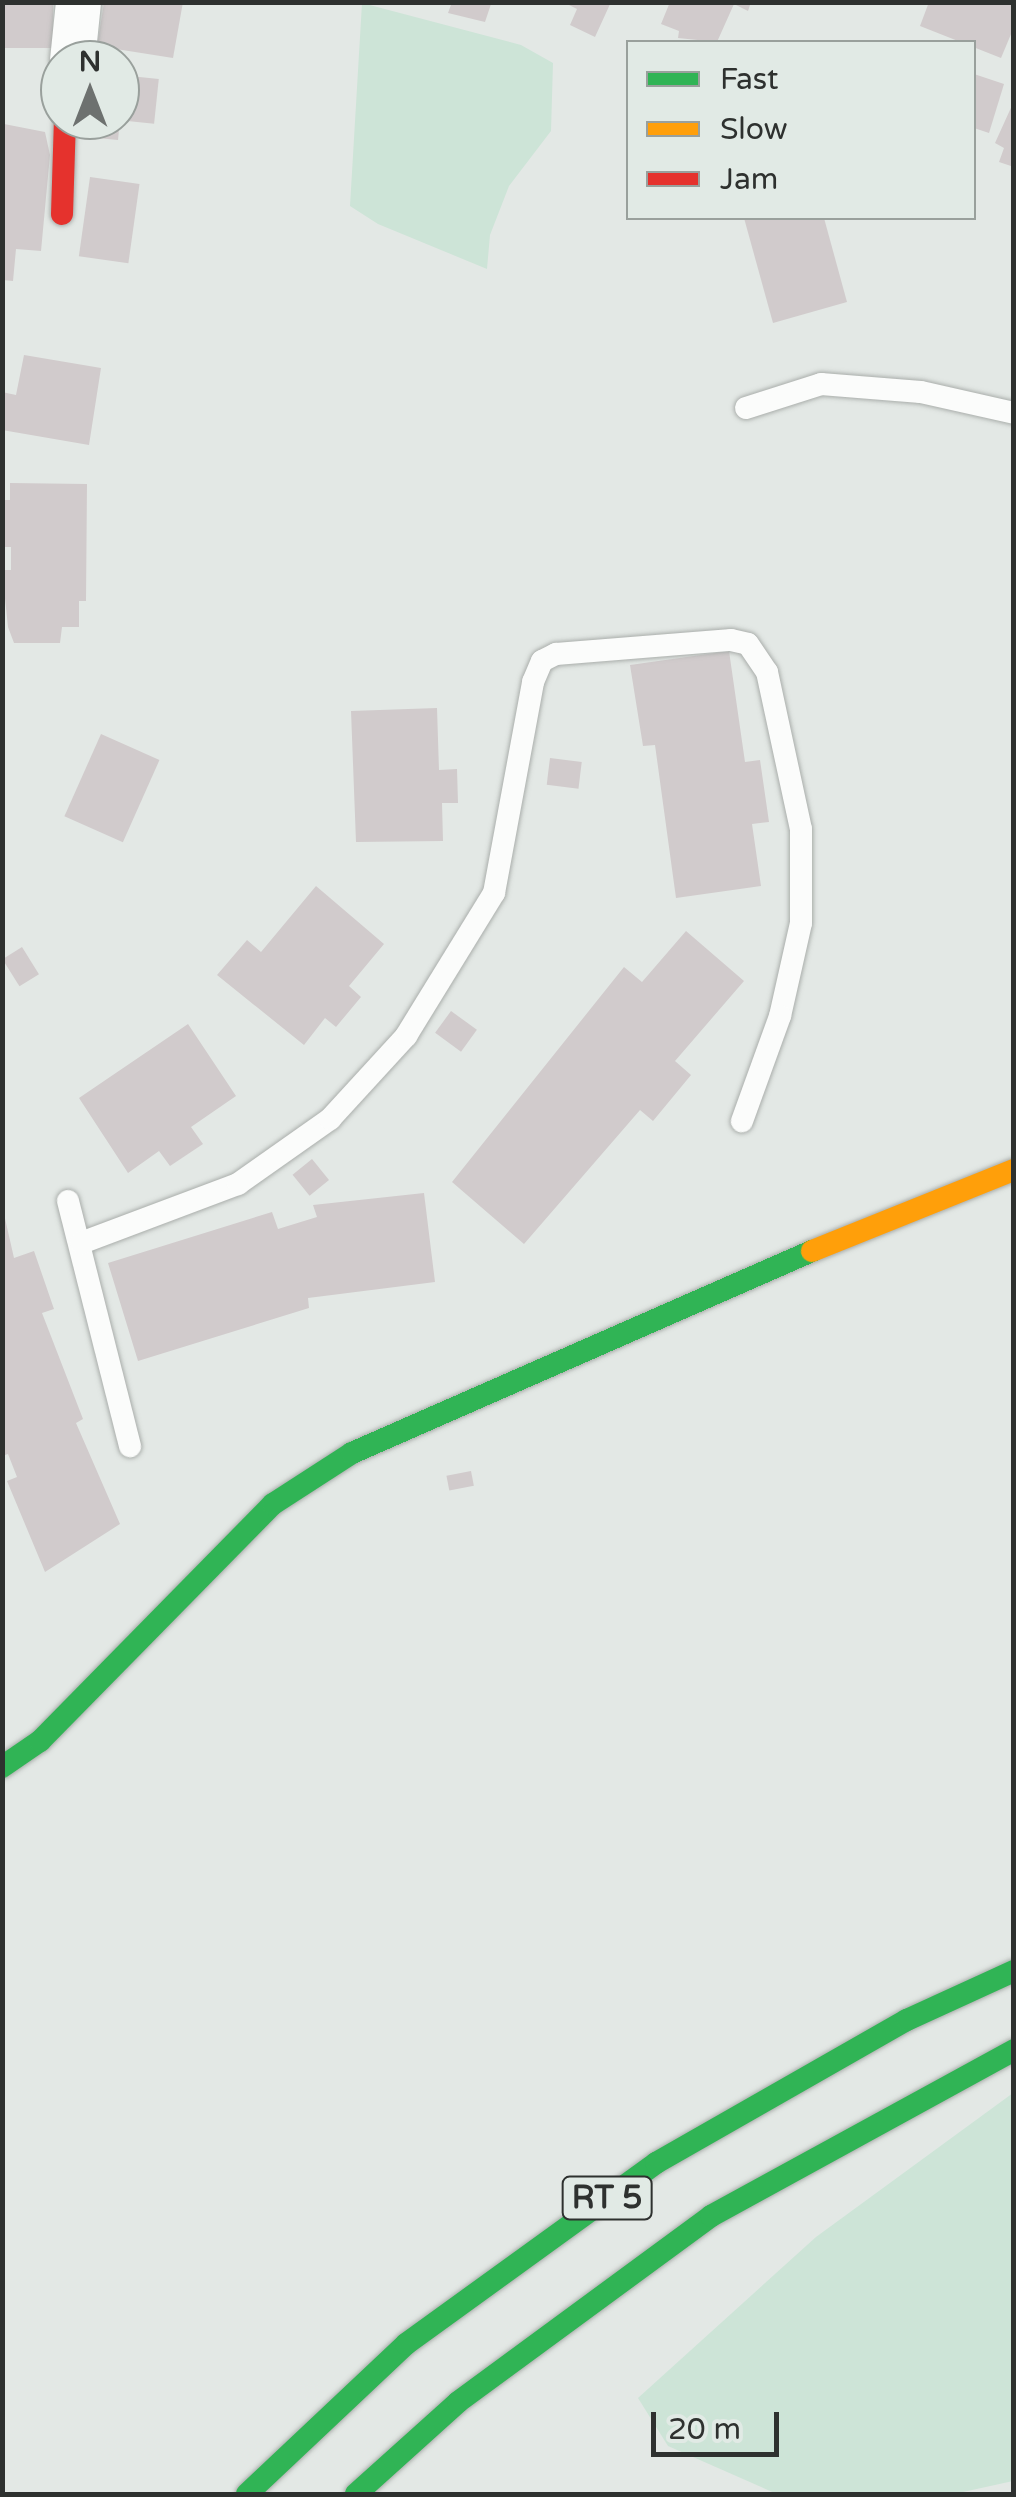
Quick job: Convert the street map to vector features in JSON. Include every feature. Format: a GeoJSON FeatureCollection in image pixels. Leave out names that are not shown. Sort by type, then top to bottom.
{"type":"FeatureCollection","features":[{"type":"Feature","properties":{"kind":"main road"},"geometry":{"type":"LineString","coordinates":[[62,214],[65,140]]}},
{"type":"Feature","properties":{"kind":"main road"},"geometry":{"type":"LineString","coordinates":[[2,1767],[40,1741],[273,1504],[352,1453],[850,1234],[1014,1170]]}},
{"type":"Feature","properties":{"kind":"main road","name":"RT 5"},"geometry":{"type":"LineString","coordinates":[[247,2494],[406,2344],[656,2163],[907,2020],[1014,1971]]}},
{"type":"Feature","properties":{"kind":"main road","name":"RT 5"},"geometry":{"type":"LineString","coordinates":[[356,2494],[458,2402],[711,2216],[1014,2050]]}},
{"type":"Feature","properties":{"kind":"street"},"geometry":{"type":"LineString","coordinates":[[74,40],[78,2]]}},
{"type":"Feature","properties":{"kind":"lane"},"geometry":{"type":"LineString","coordinates":[[746,408],[821,384],[921,392],[1014,412]]}},
{"type":"Feature","properties":{"kind":"lane"},"geometry":{"type":"LineString","coordinates":[[80,1243],[238,1184],[330,1119],[406,1036],[494,892],[509,838],[532,682],[542,661],[556,654],[731,640],[748,644],[767,672],[801,829],[801,923],[780,1016],[742,1121]]}},
{"type":"Feature","properties":{"kind":"lane"},"geometry":{"type":"LineString","coordinates":[[68,1202],[130,1446]]}},
{"type":"Feature","properties":{"kind":"green space"},"geometry":{"type":"Polygon","coordinates":[[[362,3],[521,45],[553,63],[551,131],[509,186],[490,235],[487,269],[378,224],[350,206],[362,3]]]}},
{"type":"Feature","properties":{"kind":"green space"},"geometry":{"type":"Polygon","coordinates":[[[1013,2093],[1013,2481],[954,2494],[777,2494],[668,2446],[638,2398],[816,2237],[1013,2093]]]}},
{"type":"Feature","properties":{"kind":"building"},"geometry":{"type":"Polygon","coordinates":[[[2,2],[53,2],[53,40],[40,40],[40,48],[2,48],[2,2]]]}},
{"type":"Feature","properties":{"kind":"building"},"geometry":{"type":"Polygon","coordinates":[[[183,2],[173,58],[140,53],[140,40],[98,40],[104,3],[183,2]]]}},
{"type":"Feature","properties":{"kind":"building"},"geometry":{"type":"Polygon","coordinates":[[[452,2],[491,4],[485,22],[448,13],[452,2]]]}},
{"type":"Feature","properties":{"kind":"building"},"geometry":{"type":"Polygon","coordinates":[[[563,2],[611,2],[595,37],[570,25],[577,9],[563,2]]]}},
{"type":"Feature","properties":{"kind":"building"},"geometry":{"type":"Polygon","coordinates":[[[670,2],[751,2],[748,11],[734,4],[718,40],[678,38],[679,31],[661,24],[670,2]]]}},
{"type":"Feature","properties":{"kind":"building"},"geometry":{"type":"Polygon","coordinates":[[[929,2],[1014,2],[1014,27],[1001,58],[976,48],[976,40],[955,40],[920,26],[929,2]]]}},
{"type":"Feature","properties":{"kind":"building"},"geometry":{"type":"Polygon","coordinates":[[[976,75],[1004,84],[989,133],[976,129],[976,75]]]}},
{"type":"Feature","properties":{"kind":"building"},"geometry":{"type":"Polygon","coordinates":[[[140,77],[159,79],[154,124],[140,122],[140,77]]]}},
{"type":"Feature","properties":{"kind":"building"},"geometry":{"type":"Polygon","coordinates":[[[1014,101],[1014,167],[999,162],[1004,148],[995,143],[1014,101]]]}},
{"type":"Feature","properties":{"kind":"building"},"geometry":{"type":"Polygon","coordinates":[[[4,124],[40,131],[40,140],[47,140],[50,155],[41,251],[16,249],[13,281],[2,280],[4,124]]]}},
{"type":"Feature","properties":{"kind":"building"},"geometry":{"type":"Polygon","coordinates":[[[90,177],[140,184],[128,263],[79,256],[90,177]]]}},
{"type":"Feature","properties":{"kind":"building"},"geometry":{"type":"Polygon","coordinates":[[[745,220],[825,220],[847,302],[773,323],[745,220]]]}},
{"type":"Feature","properties":{"kind":"building"},"geometry":{"type":"Polygon","coordinates":[[[24,355],[101,368],[89,445],[2,430],[2,392],[16,395],[24,355]]]}},
{"type":"Feature","properties":{"kind":"building"},"geometry":{"type":"Polygon","coordinates":[[[10,483],[87,484],[86,601],[79,601],[79,627],[62,627],[60,643],[14,643],[8,627],[2,570],[11,570],[11,547],[2,547],[2,500],[10,500],[10,483]]]}},
{"type":"Feature","properties":{"kind":"building"},"geometry":{"type":"Polygon","coordinates":[[[729,651],[745,762],[760,760],[769,822],[752,824],[761,886],[676,898],[655,745],[643,746],[630,665],[729,651]]]}},
{"type":"Feature","properties":{"kind":"building"},"geometry":{"type":"Polygon","coordinates":[[[437,708],[439,770],[457,769],[458,803],[442,803],[443,841],[356,842],[351,711],[437,708]]]}},
{"type":"Feature","properties":{"kind":"building"},"geometry":{"type":"Polygon","coordinates":[[[101,734],[159,760],[123,842],[64,816],[101,734]]]}},
{"type":"Feature","properties":{"kind":"building"},"geometry":{"type":"Polygon","coordinates":[[[550,758],[582,762],[578,789],[547,785],[550,758]]]}},
{"type":"Feature","properties":{"kind":"building"},"geometry":{"type":"Polygon","coordinates":[[[316,886],[384,944],[349,986],[361,997],[336,1027],[325,1018],[304,1045],[217,975],[247,940],[261,952],[316,886]]]}},
{"type":"Feature","properties":{"kind":"building"},"geometry":{"type":"Polygon","coordinates":[[[686,931],[744,981],[675,1061],[691,1075],[653,1121],[640,1110],[524,1244],[452,1182],[624,967],[642,982],[686,931]]]}},
{"type":"Feature","properties":{"kind":"building"},"geometry":{"type":"Polygon","coordinates":[[[22,947],[39,974],[19,986],[2,959],[22,947]]]}},
{"type":"Feature","properties":{"kind":"building"},"geometry":{"type":"Polygon","coordinates":[[[451,1011],[477,1030],[461,1052],[435,1033],[451,1011]]]}},
{"type":"Feature","properties":{"kind":"building"},"geometry":{"type":"Polygon","coordinates":[[[188,1024],[236,1096],[191,1127],[203,1144],[170,1166],[159,1151],[128,1173],[79,1098],[188,1024]]]}},
{"type":"Feature","properties":{"kind":"building"},"geometry":{"type":"Polygon","coordinates":[[[312,1159],[329,1180],[310,1196],[293,1175],[312,1159]]]}},
{"type":"Feature","properties":{"kind":"building"},"geometry":{"type":"Polygon","coordinates":[[[424,1193],[435,1282],[308,1298],[309,1308],[138,1361],[108,1263],[272,1212],[278,1229],[317,1217],[313,1205],[424,1193]]]}},
{"type":"Feature","properties":{"kind":"building"},"geometry":{"type":"Polygon","coordinates":[[[4,1214],[14,1258],[34,1251],[54,1309],[42,1313],[83,1419],[76,1423],[120,1524],[45,1572],[7,1481],[17,1477],[8,1454],[2,1456],[4,1214]]]}},
{"type":"Feature","properties":{"kind":"building"},"geometry":{"type":"Polygon","coordinates":[[[471,1471],[474,1486],[449,1490],[446,1476],[471,1471]]]}},
{"type":"Feature","properties":{"kind":"traffic: fast"},"geometry":{"type":"LineString","coordinates":[[2,1767],[40,1741],[273,1504],[352,1453],[812,1251]]}},
{"type":"Feature","properties":{"kind":"traffic: fast"},"geometry":{"type":"LineString","coordinates":[[247,2494],[406,2344],[656,2163],[907,2020],[1014,1971]]}},
{"type":"Feature","properties":{"kind":"traffic: fast"},"geometry":{"type":"LineString","coordinates":[[356,2494],[458,2402],[711,2216],[1014,2050]]}},
{"type":"Feature","properties":{"kind":"traffic: slow"},"geometry":{"type":"LineString","coordinates":[[812,1251],[1014,1170]]}},
{"type":"Feature","properties":{"kind":"traffic: jam"},"geometry":{"type":"LineString","coordinates":[[62,214],[64,140]]}}]}
